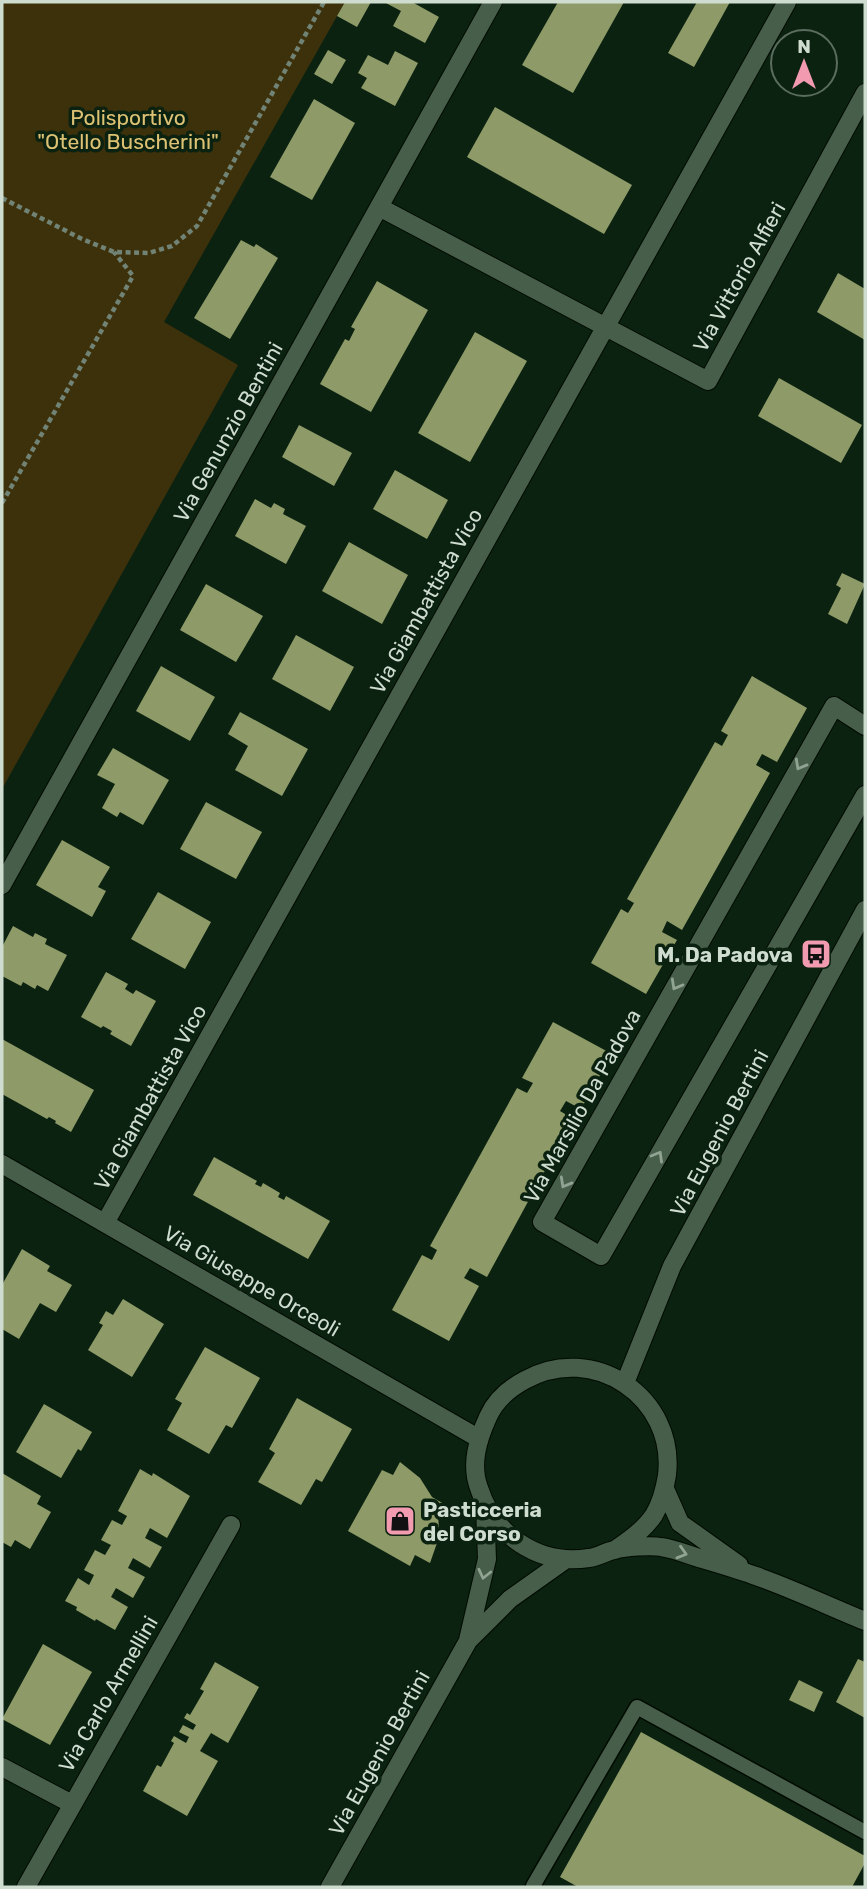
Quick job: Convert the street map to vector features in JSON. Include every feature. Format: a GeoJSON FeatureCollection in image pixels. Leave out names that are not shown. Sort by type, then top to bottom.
{"type":"FeatureCollection","features":[{"type":"Feature","properties":{"kind":"street","name":"Via Genunzio Bentini"},"geometry":{"type":"LineString","coordinates":[[2,885],[493,2]]}},
{"type":"Feature","properties":{"kind":"street","name":"Via Giambattista Vico"},"geometry":{"type":"LineString","coordinates":[[105,1223],[787,2]]}},
{"type":"Feature","properties":{"kind":"street","name":"Via Vittorio Alfieri"},"geometry":{"type":"LineString","coordinates":[[606,327],[708,381],[865,93]]}},
{"type":"Feature","properties":{"kind":"street"},"geometry":{"type":"LineString","coordinates":[[379,207],[606,327]]}},
{"type":"Feature","properties":{"kind":"street","name":"Via Marsilio Da Padova"},"geometry":{"type":"LineString","coordinates":[[865,726],[834,706],[542,1222],[601,1256],[865,795]]}},
{"type":"Feature","properties":{"kind":"street","name":"Via Eugenio Bertini"},"geometry":{"type":"LineString","coordinates":[[625,1383],[672,1266],[865,910]]}},
{"type":"Feature","properties":{"kind":"street","name":"Via Giuseppe Orceoli"},"geometry":{"type":"LineString","coordinates":[[2,1164],[478,1437]]}},
{"type":"Feature","properties":{"kind":"street"},"geometry":{"type":"LineString","coordinates":[[615,1550],[637,1535],[654,1514],[665,1489],[668,1460],[662,1430],[648,1403],[625,1383],[598,1370],[568,1367],[538,1373],[511,1388],[491,1410],[478,1437],[475,1461],[477,1484],[485,1506],[505,1533],[533,1552],[565,1560],[590,1558],[615,1550],[659,1546],[753,1575],[865,1621]]}},
{"type":"Feature","properties":{"kind":"street"},"geometry":{"type":"LineString","coordinates":[[665,1489],[680,1523],[753,1575]]}},
{"type":"Feature","properties":{"kind":"street"},"geometry":{"type":"LineString","coordinates":[[468,1641],[487,1559],[485,1506]]}},
{"type":"Feature","properties":{"kind":"street","name":"Via Carlo Armellini"},"geometry":{"type":"LineString","coordinates":[[26,1887],[231,1525]]}},
{"type":"Feature","properties":{"kind":"street"},"geometry":{"type":"LineString","coordinates":[[468,1641],[510,1599],[565,1560]]}},
{"type":"Feature","properties":{"kind":"street","name":"Via Eugenio Bertini"},"geometry":{"type":"LineString","coordinates":[[330,1887],[468,1641]]}},
{"type":"Feature","properties":{"kind":"street"},"geometry":{"type":"LineString","coordinates":[[2,1767],[72,1804]]}},
{"type":"Feature","properties":{"kind":"lane"},"geometry":{"type":"LineString","coordinates":[[535,1887],[533,1886],[637,1707],[865,1832]]}},
{"type":"Feature","properties":{"kind":"path"},"geometry":{"type":"LineString","coordinates":[[2,198],[82,239],[114,252],[149,253],[172,246],[197,226],[324,2]]}},
{"type":"Feature","properties":{"kind":"path"},"geometry":{"type":"LineString","coordinates":[[2,503],[133,276],[114,252]]}},
{"type":"Feature","properties":{"kind":"green space","name":"Polisportivo \"Otello Buscherini\""},"geometry":{"type":"Polygon","coordinates":[[[2,2],[345,2],[164,322],[238,365],[2,789],[2,2]]]}},
{"type":"Feature","properties":{"kind":"building"},"geometry":{"type":"Polygon","coordinates":[[[345,2],[371,2],[357,27],[337,16],[345,2]]]}},
{"type":"Feature","properties":{"kind":"building"},"geometry":{"type":"Polygon","coordinates":[[[384,2],[412,2],[439,17],[425,43],[393,26],[401,11],[384,2]]]}},
{"type":"Feature","properties":{"kind":"building"},"geometry":{"type":"Polygon","coordinates":[[[558,2],[624,2],[573,93],[522,65],[558,2]]]}},
{"type":"Feature","properties":{"kind":"building"},"geometry":{"type":"Polygon","coordinates":[[[697,2],[730,2],[694,67],[668,53],[697,2]]]}},
{"type":"Feature","properties":{"kind":"building"},"geometry":{"type":"Polygon","coordinates":[[[328,50],[346,60],[332,84],[314,74],[328,50]]]}},
{"type":"Feature","properties":{"kind":"building"},"geometry":{"type":"Polygon","coordinates":[[[395,51],[418,63],[395,106],[361,88],[367,78],[358,73],[368,55],[388,65],[395,51]]]}},
{"type":"Feature","properties":{"kind":"building"},"geometry":{"type":"Polygon","coordinates":[[[314,99],[355,123],[312,200],[270,177],[314,99]]]}},
{"type":"Feature","properties":{"kind":"building"},"geometry":{"type":"Polygon","coordinates":[[[495,107],[632,185],[604,234],[467,157],[495,107]]]}},
{"type":"Feature","properties":{"kind":"building"},"geometry":{"type":"Polygon","coordinates":[[[241,240],[254,247],[256,244],[278,258],[230,339],[194,318],[241,240]]]}},
{"type":"Feature","properties":{"kind":"building"},"geometry":{"type":"Polygon","coordinates":[[[838,273],[865,289],[865,340],[817,312],[838,273]]]}},
{"type":"Feature","properties":{"kind":"building"},"geometry":{"type":"Polygon","coordinates":[[[377,281],[428,310],[371,412],[320,384],[345,339],[349,341],[355,329],[351,327],[377,281]]]}},
{"type":"Feature","properties":{"kind":"building"},"geometry":{"type":"Polygon","coordinates":[[[475,332],[527,361],[470,462],[418,433],[475,332]]]}},
{"type":"Feature","properties":{"kind":"building"},"geometry":{"type":"Polygon","coordinates":[[[779,378],[862,425],[841,463],[758,416],[779,378]]]}},
{"type":"Feature","properties":{"kind":"building"},"geometry":{"type":"Polygon","coordinates":[[[299,425],[352,453],[334,486],[282,457],[299,425]]]}},
{"type":"Feature","properties":{"kind":"building"},"geometry":{"type":"Polygon","coordinates":[[[395,470],[448,500],[427,539],[373,509],[395,470]]]}},
{"type":"Feature","properties":{"kind":"building"},"geometry":{"type":"Polygon","coordinates":[[[255,499],[271,508],[274,503],[285,509],[283,514],[306,526],[286,564],[235,536],[255,499]]]}},
{"type":"Feature","properties":{"kind":"building"},"geometry":{"type":"Polygon","coordinates":[[[349,542],[408,575],[382,624],[322,591],[349,542]]]}},
{"type":"Feature","properties":{"kind":"building"},"geometry":{"type":"Polygon","coordinates":[[[842,573],[865,584],[847,624],[828,614],[841,588],[836,585],[842,573]]]}},
{"type":"Feature","properties":{"kind":"building"},"geometry":{"type":"Polygon","coordinates":[[[206,584],[263,616],[236,662],[180,630],[206,584]]]}},
{"type":"Feature","properties":{"kind":"building"},"geometry":{"type":"Polygon","coordinates":[[[296,635],[354,667],[330,711],[272,679],[296,635]]]}},
{"type":"Feature","properties":{"kind":"building"},"geometry":{"type":"Polygon","coordinates":[[[161,666],[215,697],[190,741],[136,711],[161,666]]]}},
{"type":"Feature","properties":{"kind":"building"},"geometry":{"type":"Polygon","coordinates":[[[752,676],[807,708],[777,762],[762,754],[756,765],[770,773],[682,930],[667,921],[662,932],[677,940],[646,994],[591,963],[621,909],[628,913],[634,903],[627,899],[715,742],[722,746],[728,735],[721,731],[752,676]]]}},
{"type":"Feature","properties":{"kind":"building"},"geometry":{"type":"Polygon","coordinates":[[[240,712],[308,749],[282,796],[235,770],[248,746],[228,734],[240,712]]]}},
{"type":"Feature","properties":{"kind":"building"},"geometry":{"type":"Polygon","coordinates":[[[113,748],[169,780],[143,825],[120,812],[117,817],[102,808],[115,784],[97,775],[113,748]]]}},
{"type":"Feature","properties":{"kind":"building"},"geometry":{"type":"Polygon","coordinates":[[[206,802],[262,832],[236,879],[180,849],[206,802]]]}},
{"type":"Feature","properties":{"kind":"building"},"geometry":{"type":"Polygon","coordinates":[[[62,840],[110,867],[98,887],[106,891],[92,917],[36,885],[62,840]]]}},
{"type":"Feature","properties":{"kind":"building"},"geometry":{"type":"Polygon","coordinates":[[[158,892],[211,922],[185,969],[131,939],[158,892]]]}},
{"type":"Feature","properties":{"kind":"building"},"geometry":{"type":"Polygon","coordinates":[[[13,926],[33,937],[35,933],[47,939],[45,944],[67,955],[48,991],[37,985],[35,989],[23,982],[21,986],[2,976],[2,947],[13,926]]]}},
{"type":"Feature","properties":{"kind":"building"},"geometry":{"type":"Polygon","coordinates":[[[106,972],[128,984],[125,989],[133,994],[136,990],[156,1001],[131,1046],[110,1034],[112,1031],[81,1017],[106,972]]]}},
{"type":"Feature","properties":{"kind":"building"},"geometry":{"type":"Polygon","coordinates":[[[553,1022],[612,1054],[581,1109],[566,1101],[560,1111],[575,1120],[487,1277],[470,1268],[464,1278],[479,1286],[449,1341],[392,1310],[422,1255],[432,1260],[437,1250],[430,1246],[517,1088],[527,1093],[533,1083],[522,1078],[553,1022]]]}},
{"type":"Feature","properties":{"kind":"building"},"geometry":{"type":"Polygon","coordinates":[[[2,1039],[94,1090],[71,1132],[49,1117],[47,1119],[2,1094],[2,1039]]]}},
{"type":"Feature","properties":{"kind":"building"},"geometry":{"type":"Polygon","coordinates":[[[214,1157],[257,1181],[255,1184],[261,1187],[263,1183],[280,1193],[278,1197],[284,1200],[286,1196],[330,1221],[308,1259],[193,1195],[214,1157]]]}},
{"type":"Feature","properties":{"kind":"building"},"geometry":{"type":"Polygon","coordinates":[[[22,1249],[50,1266],[47,1271],[72,1285],[56,1312],[40,1303],[19,1339],[2,1329],[2,1285],[22,1249]]]}},
{"type":"Feature","properties":{"kind":"building"},"geometry":{"type":"Polygon","coordinates":[[[123,1299],[164,1324],[132,1377],[88,1350],[103,1325],[99,1323],[106,1311],[113,1315],[123,1299]]]}},
{"type":"Feature","properties":{"kind":"building"},"geometry":{"type":"Polygon","coordinates":[[[205,1347],[260,1378],[232,1428],[226,1425],[209,1454],[167,1430],[182,1403],[175,1399],[205,1347]]]}},
{"type":"Feature","properties":{"kind":"building"},"geometry":{"type":"Polygon","coordinates":[[[297,1398],[352,1429],[322,1482],[316,1479],[301,1505],[258,1482],[275,1453],[269,1449],[297,1398]]]}},
{"type":"Feature","properties":{"kind":"building"},"geometry":{"type":"Polygon","coordinates":[[[44,1404],[92,1432],[81,1451],[78,1449],[61,1478],[16,1452],[44,1404]]]}},
{"type":"Feature","properties":{"kind":"building"},"geometry":{"type":"Polygon","coordinates":[[[400,1462],[420,1478],[432,1497],[444,1504],[438,1515],[437,1543],[430,1563],[415,1555],[410,1566],[348,1531],[382,1470],[393,1475],[400,1462]]]}},
{"type":"Feature","properties":{"kind":"building"},"geometry":{"type":"Polygon","coordinates":[[[140,1469],[152,1476],[153,1473],[190,1496],[167,1538],[150,1528],[145,1538],[162,1547],[150,1568],[133,1558],[128,1568],[145,1577],[133,1598],[116,1588],[111,1597],[128,1607],[115,1630],[76,1610],[77,1607],[65,1601],[78,1578],[89,1585],[94,1575],[84,1570],[95,1550],[105,1555],[111,1545],[101,1540],[112,1520],[122,1525],[127,1516],[118,1511],[140,1469]]]}},
{"type":"Feature","properties":{"kind":"building"},"geometry":{"type":"Polygon","coordinates":[[[2,1473],[41,1496],[37,1504],[51,1512],[30,1549],[15,1540],[11,1547],[2,1542],[2,1473]]]}},
{"type":"Feature","properties":{"kind":"building"},"geometry":{"type":"Polygon","coordinates":[[[43,1644],[92,1672],[50,1745],[2,1719],[43,1644]]]}},
{"type":"Feature","properties":{"kind":"building"},"geometry":{"type":"Polygon","coordinates":[[[858,1659],[865,1662],[865,1718],[836,1702],[858,1659]]]}},
{"type":"Feature","properties":{"kind":"building"},"geometry":{"type":"Polygon","coordinates":[[[215,1662],[259,1687],[228,1743],[211,1733],[200,1751],[218,1761],[187,1816],[143,1791],[157,1765],[161,1767],[174,1743],[171,1741],[174,1736],[186,1743],[189,1737],[179,1732],[183,1725],[193,1730],[196,1725],[184,1718],[187,1713],[190,1715],[204,1691],[200,1689],[215,1662]]]}},
{"type":"Feature","properties":{"kind":"building"},"geometry":{"type":"Polygon","coordinates":[[[799,1680],[823,1692],[814,1712],[789,1700],[799,1680]]]}},
{"type":"Feature","properties":{"kind":"building"},"geometry":{"type":"Polygon","coordinates":[[[641,1732],[865,1856],[865,1863],[852,1887],[578,1887],[560,1877],[641,1732]]]}},
{"type":"Feature","properties":{"kind":"place","name":"M. Da Padova"},"geometry":{"type":"Point","coordinates":[816,954]}},
{"type":"Feature","properties":{"kind":"place","name":"Pasticceria del Corso"},"geometry":{"type":"Point","coordinates":[400,1521]}}]}
